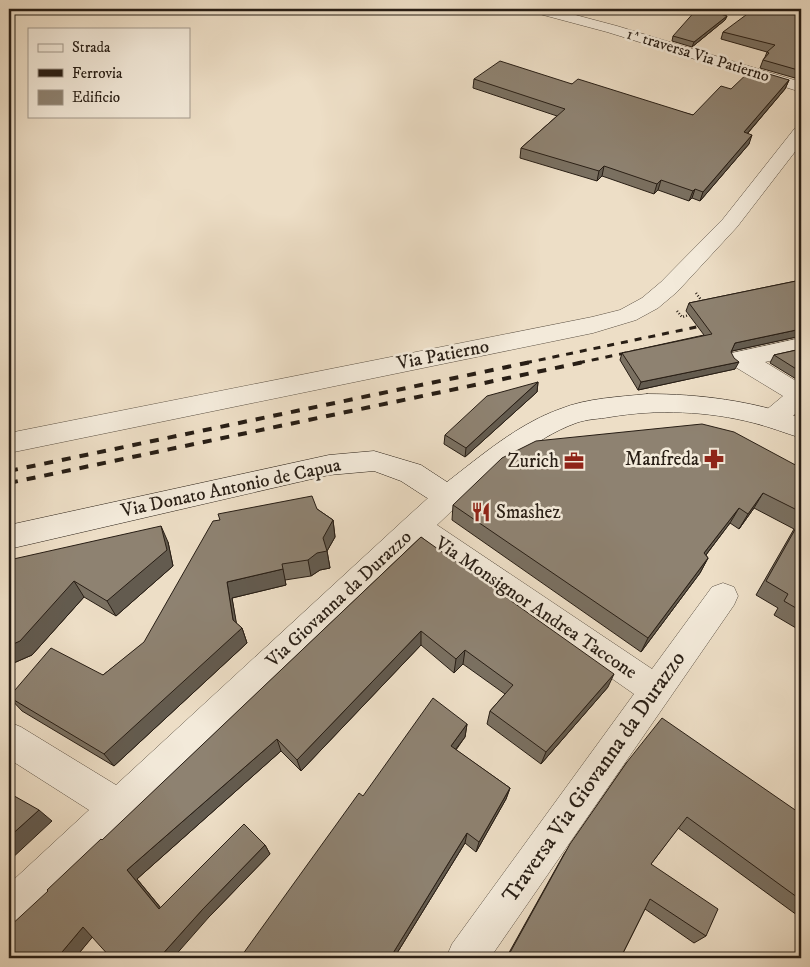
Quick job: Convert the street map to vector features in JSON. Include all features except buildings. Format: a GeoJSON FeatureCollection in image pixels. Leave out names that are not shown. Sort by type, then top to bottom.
{"type":"FeatureCollection","features":[{"type":"Feature","properties":{"kind":"street","name":"1^ traversa Via Patierno"},"geometry":{"type":"LineString","coordinates":[[537,9],[612,29],[801,87]]}},
{"type":"Feature","properties":{"kind":"street","name":"Via Patierno"},"geometry":{"type":"LineString","coordinates":[[9,443],[593,325],[628,315],[650,303],[682,274],[730,223],[801,132]]}},
{"type":"Feature","properties":{"kind":"street"},"geometry":{"type":"LineString","coordinates":[[774,418],[800,395],[741,359],[801,346]]}},
{"type":"Feature","properties":{"kind":"street","name":"Via Giovanna da Durazzo"},"geometry":{"type":"LineString","coordinates":[[9,910],[448,496],[519,443],[568,415],[623,404],[689,405],[726,408],[774,418],[801,428]]}},
{"type":"Feature","properties":{"kind":"street","name":"Via Donato Antonio de Capua"},"geometry":{"type":"LineString","coordinates":[[9,537],[329,465],[374,461],[411,473],[448,496]]}},
{"type":"Feature","properties":{"kind":"street","name":"Via Monsignor Andrea Taccone"},"geometry":{"type":"LineString","coordinates":[[416,526],[656,690]]}},
{"type":"Feature","properties":{"kind":"street","name":"Traversa Via Giovanna da Durazzo"},"geometry":{"type":"LineString","coordinates":[[466,958],[723,596]]}},
{"type":"Feature","properties":{"kind":"street"},"geometry":{"type":"LineString","coordinates":[[9,739],[118,807]]}},
{"type":"Feature","properties":{"kind":"path"},"geometry":{"type":"LineString","coordinates":[[682,274],[704,304],[695,306]]}},
{"type":"Feature","properties":{"kind":"path"},"geometry":{"type":"LineString","coordinates":[[686,308],[677,310],[682,317],[698,313]]}},
{"type":"Feature","properties":{"kind":"railway"},"geometry":{"type":"LineString","coordinates":[[525,363],[711,324]]}},
{"type":"Feature","properties":{"kind":"railway"},"geometry":{"type":"LineString","coordinates":[[578,363],[635,351]]}},
{"type":"Feature","properties":{"kind":"railway"},"geometry":{"type":"LineString","coordinates":[[9,471],[531,362]]}},
{"type":"Feature","properties":{"kind":"railway"},"geometry":{"type":"LineString","coordinates":[[9,483],[584,362]]}},
{"type":"Feature","properties":{"kind":"place","name":"Manfreda"},"geometry":{"type":"Point","coordinates":[714,459]}},
{"type":"Feature","properties":{"kind":"place","name":"Zurich"},"geometry":{"type":"Point","coordinates":[574,461]}},
{"type":"Feature","properties":{"kind":"place","name":"Smashez"},"geometry":{"type":"Point","coordinates":[481,512]}}]}
